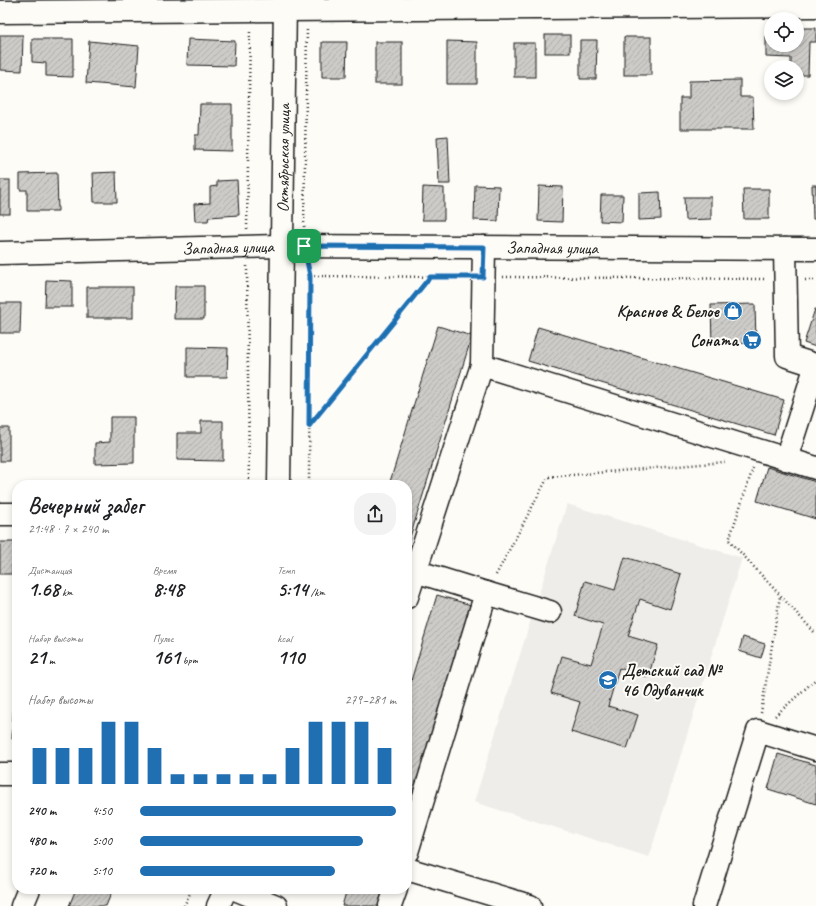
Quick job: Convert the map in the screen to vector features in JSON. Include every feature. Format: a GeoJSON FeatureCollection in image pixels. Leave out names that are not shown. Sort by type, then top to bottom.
{"type":"FeatureCollection","features":[{"type":"Feature","properties":{"kind":"street"},"geometry":{"type":"LineString","coordinates":[[0,12],[284,6],[307,11],[816,6]]}},
{"type":"Feature","properties":{"kind":"street","name":"Октябрьская улица"},"geometry":{"type":"LineString","coordinates":[[278,480],[284,6]]}},
{"type":"Feature","properties":{"kind":"street","name":"Западная улица"},"geometry":{"type":"LineString","coordinates":[[0,253],[280,246],[816,249]]}},
{"type":"Feature","properties":{"kind":"street"},"geometry":{"type":"LineString","coordinates":[[412,581],[482,365],[484,247]]}},
{"type":"Feature","properties":{"kind":"street"},"geometry":{"type":"LineString","coordinates":[[785,249],[787,356],[816,365],[786,459]]}},
{"type":"Feature","properties":{"kind":"street"},"geometry":{"type":"LineString","coordinates":[[482,365],[816,468]]}},
{"type":"Feature","properties":{"kind":"street"},"geometry":{"type":"LineString","coordinates":[[0,514],[12,514]]}},
{"type":"Feature","properties":{"kind":"street"},"geometry":{"type":"LineString","coordinates":[[415,571],[550,612]]}},
{"type":"Feature","properties":{"kind":"street"},"geometry":{"type":"LineString","coordinates":[[412,836],[486,593]]}},
{"type":"Feature","properties":{"kind":"street"},"geometry":{"type":"LineString","coordinates":[[704,906],[758,731],[816,749]]}},
{"type":"Feature","properties":{"kind":"street"},"geometry":{"type":"LineString","coordinates":[[0,774],[12,774]]}},
{"type":"Feature","properties":{"kind":"street"},"geometry":{"type":"LineString","coordinates":[[412,871],[530,906]]}},
{"type":"Feature","properties":{"kind":"street"},"geometry":{"type":"LineString","coordinates":[[22,906],[27,894]]}},
{"type":"Feature","properties":{"kind":"street"},"geometry":{"type":"LineString","coordinates":[[218,906],[224,894]]}},
{"type":"Feature","properties":{"kind":"street"},"geometry":{"type":"LineString","coordinates":[[247,894],[276,906]]}},
{"type":"Feature","properties":{"kind":"street"},"geometry":{"type":"LineString","coordinates":[[390,906],[394,894]]}},
{"type":"Feature","properties":{"kind":"path"},"geometry":{"type":"LineString","coordinates":[[307,11],[304,246],[310,276],[309,480]]}},
{"type":"Feature","properties":{"kind":"path"},"geometry":{"type":"LineString","coordinates":[[310,276],[816,280]]}},
{"type":"Feature","properties":{"kind":"path"},"geometry":{"type":"LineString","coordinates":[[309,426],[430,277]]}},
{"type":"Feature","properties":{"kind":"path"},"geometry":{"type":"LineString","coordinates":[[759,450],[729,540],[816,634]]}},
{"type":"Feature","properties":{"kind":"path"},"geometry":{"type":"LineString","coordinates":[[486,593],[548,477],[732,461]]}},
{"type":"Feature","properties":{"kind":"path"},"geometry":{"type":"LineString","coordinates":[[758,731],[780,596]]}},
{"type":"Feature","properties":{"kind":"path"},"geometry":{"type":"LineString","coordinates":[[758,731],[816,679]]}},
{"type":"Feature","properties":{"kind":"path"},"geometry":{"type":"LineString","coordinates":[[184,906],[190,894]]}},
{"type":"Feature","properties":{"kind":"shaded area","name":"Детский сад № 46 Одуванчик"},"geometry":{"type":"Polygon","coordinates":[[[567,504],[742,558],[649,857],[474,802],[567,504]]]}},
{"type":"Feature","properties":{"kind":"building"},"geometry":{"type":"Polygon","coordinates":[[[804,28],[816,28],[816,42],[809,42],[808,75],[804,75],[804,60],[766,57],[766,52],[804,52],[804,28]]]}},
{"type":"Feature","properties":{"kind":"building"},"geometry":{"type":"Polygon","coordinates":[[[0,35],[23,35],[22,71],[0,70],[0,35]]]}},
{"type":"Feature","properties":{"kind":"building"},"geometry":{"type":"Polygon","coordinates":[[[545,35],[570,35],[570,53],[545,53],[545,35]]]}},
{"type":"Feature","properties":{"kind":"building"},"geometry":{"type":"Polygon","coordinates":[[[624,37],[651,37],[651,75],[624,75],[624,37]]]}},
{"type":"Feature","properties":{"kind":"building"},"geometry":{"type":"Polygon","coordinates":[[[32,39],[73,39],[73,77],[46,76],[46,63],[32,62],[32,39]]]}},
{"type":"Feature","properties":{"kind":"building"},"geometry":{"type":"Polygon","coordinates":[[[188,39],[235,41],[234,66],[187,65],[188,39]]]}},
{"type":"Feature","properties":{"kind":"building"},"geometry":{"type":"Polygon","coordinates":[[[580,40],[597,40],[596,79],[580,79],[580,40]]]}},
{"type":"Feature","properties":{"kind":"building"},"geometry":{"type":"Polygon","coordinates":[[[89,41],[139,46],[136,87],[86,83],[89,41]]]}},
{"type":"Feature","properties":{"kind":"building"},"geometry":{"type":"Polygon","coordinates":[[[447,41],[477,42],[477,84],[447,84],[447,41]]]}},
{"type":"Feature","properties":{"kind":"building"},"geometry":{"type":"Polygon","coordinates":[[[322,42],[347,42],[346,77],[322,77],[322,42]]]}},
{"type":"Feature","properties":{"kind":"building"},"geometry":{"type":"Polygon","coordinates":[[[375,42],[402,42],[402,84],[375,84],[375,42]]]}},
{"type":"Feature","properties":{"kind":"building"},"geometry":{"type":"Polygon","coordinates":[[[514,43],[535,43],[535,77],[514,77],[514,43]]]}},
{"type":"Feature","properties":{"kind":"building"},"geometry":{"type":"Polygon","coordinates":[[[740,80],[740,97],[753,97],[754,129],[680,129],[680,98],[689,98],[689,81],[740,80]]]}},
{"type":"Feature","properties":{"kind":"building"},"geometry":{"type":"Polygon","coordinates":[[[200,104],[232,104],[232,151],[195,150],[195,135],[199,135],[200,104]]]}},
{"type":"Feature","properties":{"kind":"building"},"geometry":{"type":"Polygon","coordinates":[[[448,136],[450,184],[439,184],[437,137],[448,136]]]}},
{"type":"Feature","properties":{"kind":"building"},"geometry":{"type":"Polygon","coordinates":[[[116,172],[117,202],[94,202],[93,173],[116,172]]]}},
{"type":"Feature","properties":{"kind":"building"},"geometry":{"type":"Polygon","coordinates":[[[57,173],[58,211],[27,211],[27,190],[20,190],[20,174],[57,173]]]}},
{"type":"Feature","properties":{"kind":"building"},"geometry":{"type":"Polygon","coordinates":[[[0,180],[10,180],[10,214],[0,214],[0,180]]]}},
{"type":"Feature","properties":{"kind":"building"},"geometry":{"type":"Polygon","coordinates":[[[237,180],[239,215],[209,217],[208,221],[195,221],[194,204],[210,203],[210,187],[217,186],[217,181],[237,180]]]}},
{"type":"Feature","properties":{"kind":"building"},"geometry":{"type":"Polygon","coordinates":[[[475,185],[499,186],[498,221],[474,220],[475,185]]]}},
{"type":"Feature","properties":{"kind":"building"},"geometry":{"type":"Polygon","coordinates":[[[812,185],[816,185],[816,219],[813,219],[812,185]]]}},
{"type":"Feature","properties":{"kind":"building"},"geometry":{"type":"Polygon","coordinates":[[[539,186],[563,187],[562,222],[538,221],[539,186]]]}},
{"type":"Feature","properties":{"kind":"building"},"geometry":{"type":"Polygon","coordinates":[[[423,187],[444,188],[444,220],[422,220],[423,187]]]}},
{"type":"Feature","properties":{"kind":"building"},"geometry":{"type":"Polygon","coordinates":[[[743,189],[769,189],[769,219],[744,219],[743,189]]]}},
{"type":"Feature","properties":{"kind":"building"},"geometry":{"type":"Polygon","coordinates":[[[660,192],[661,219],[639,220],[639,193],[660,192]]]}},
{"type":"Feature","properties":{"kind":"building"},"geometry":{"type":"Polygon","coordinates":[[[601,195],[623,195],[622,222],[600,221],[601,195]]]}},
{"type":"Feature","properties":{"kind":"building"},"geometry":{"type":"Polygon","coordinates":[[[684,197],[711,197],[711,219],[685,220],[684,197]]]}},
{"type":"Feature","properties":{"kind":"building"},"geometry":{"type":"Polygon","coordinates":[[[46,280],[72,281],[72,307],[45,307],[46,280]]]}},
{"type":"Feature","properties":{"kind":"building"},"geometry":{"type":"Polygon","coordinates":[[[175,286],[204,286],[204,319],[174,319],[175,286]]]}},
{"type":"Feature","properties":{"kind":"building"},"geometry":{"type":"Polygon","coordinates":[[[87,287],[133,287],[133,318],[87,318],[87,287]]]}},
{"type":"Feature","properties":{"kind":"building"},"geometry":{"type":"Polygon","coordinates":[[[0,303],[21,303],[20,333],[0,333],[0,303]]]}},
{"type":"Feature","properties":{"kind":"building"},"geometry":{"type":"Polygon","coordinates":[[[755,304],[756,343],[712,344],[711,305],[755,304]]]}},
{"type":"Feature","properties":{"kind":"building"},"geometry":{"type":"Polygon","coordinates":[[[816,309],[816,347],[804,343],[816,309]]]}},
{"type":"Feature","properties":{"kind":"building"},"geometry":{"type":"Polygon","coordinates":[[[438,326],[472,336],[412,531],[412,480],[391,480],[438,326]]]}},
{"type":"Feature","properties":{"kind":"building"},"geometry":{"type":"Polygon","coordinates":[[[538,327],[784,400],[774,435],[528,361],[538,327]]]}},
{"type":"Feature","properties":{"kind":"building"},"geometry":{"type":"Polygon","coordinates":[[[187,347],[228,348],[227,377],[187,377],[187,347]]]}},
{"type":"Feature","properties":{"kind":"building"},"geometry":{"type":"Polygon","coordinates":[[[110,417],[134,417],[134,463],[95,464],[95,443],[110,442],[110,417]]]}},
{"type":"Feature","properties":{"kind":"building"},"geometry":{"type":"Polygon","coordinates":[[[201,421],[223,421],[223,461],[177,460],[177,433],[201,433],[201,421]]]}},
{"type":"Feature","properties":{"kind":"building"},"geometry":{"type":"Polygon","coordinates":[[[0,428],[9,428],[9,461],[0,461],[0,428]]]}},
{"type":"Feature","properties":{"kind":"building"},"geometry":{"type":"Polygon","coordinates":[[[767,467],[816,482],[816,519],[757,501],[767,467]]]}},
{"type":"Feature","properties":{"kind":"building"},"geometry":{"type":"Polygon","coordinates":[[[0,542],[12,542],[12,574],[0,574],[0,542]]]}},
{"type":"Feature","properties":{"kind":"building"},"geometry":{"type":"Polygon","coordinates":[[[625,557],[681,574],[670,609],[640,599],[628,636],[658,645],[648,677],[619,668],[608,706],[638,715],[627,749],[571,732],[580,702],[551,693],[562,656],[591,664],[603,625],[575,616],[585,581],[615,590],[625,557]]]}},
{"type":"Feature","properties":{"kind":"building"},"geometry":{"type":"Polygon","coordinates":[[[437,595],[471,605],[412,800],[412,678],[437,595]]]}},
{"type":"Feature","properties":{"kind":"building"},"geometry":{"type":"Polygon","coordinates":[[[743,637],[765,644],[761,658],[739,651],[743,637]]]}},
{"type":"Feature","properties":{"kind":"building"},"geometry":{"type":"Polygon","coordinates":[[[778,754],[816,765],[816,804],[768,789],[778,754]]]}},
{"type":"Feature","properties":{"kind":"building"},"geometry":{"type":"Polygon","coordinates":[[[74,894],[111,894],[106,906],[69,906],[74,894]]]}},
{"type":"Feature","properties":{"kind":"building"},"geometry":{"type":"Polygon","coordinates":[[[346,894],[383,894],[379,906],[342,906],[346,894]]]}},
{"type":"Feature","properties":{"kind":"place","name":"Красное & Белое"},"geometry":{"type":"Point","coordinates":[733,311]}},
{"type":"Feature","properties":{"kind":"place","name":"Соната"},"geometry":{"type":"Point","coordinates":[752,340]}},
{"type":"Feature","properties":{"kind":"place","name":"Детский сад № 46 Одуванчик"},"geometry":{"type":"Point","coordinates":[608,680]}},
{"type":"Feature","properties":{"kind":"route"},"geometry":{"type":"LineString","coordinates":[[304,246],[484,247],[483,277],[430,277],[309,426],[310,276],[304,246]]}}]}
